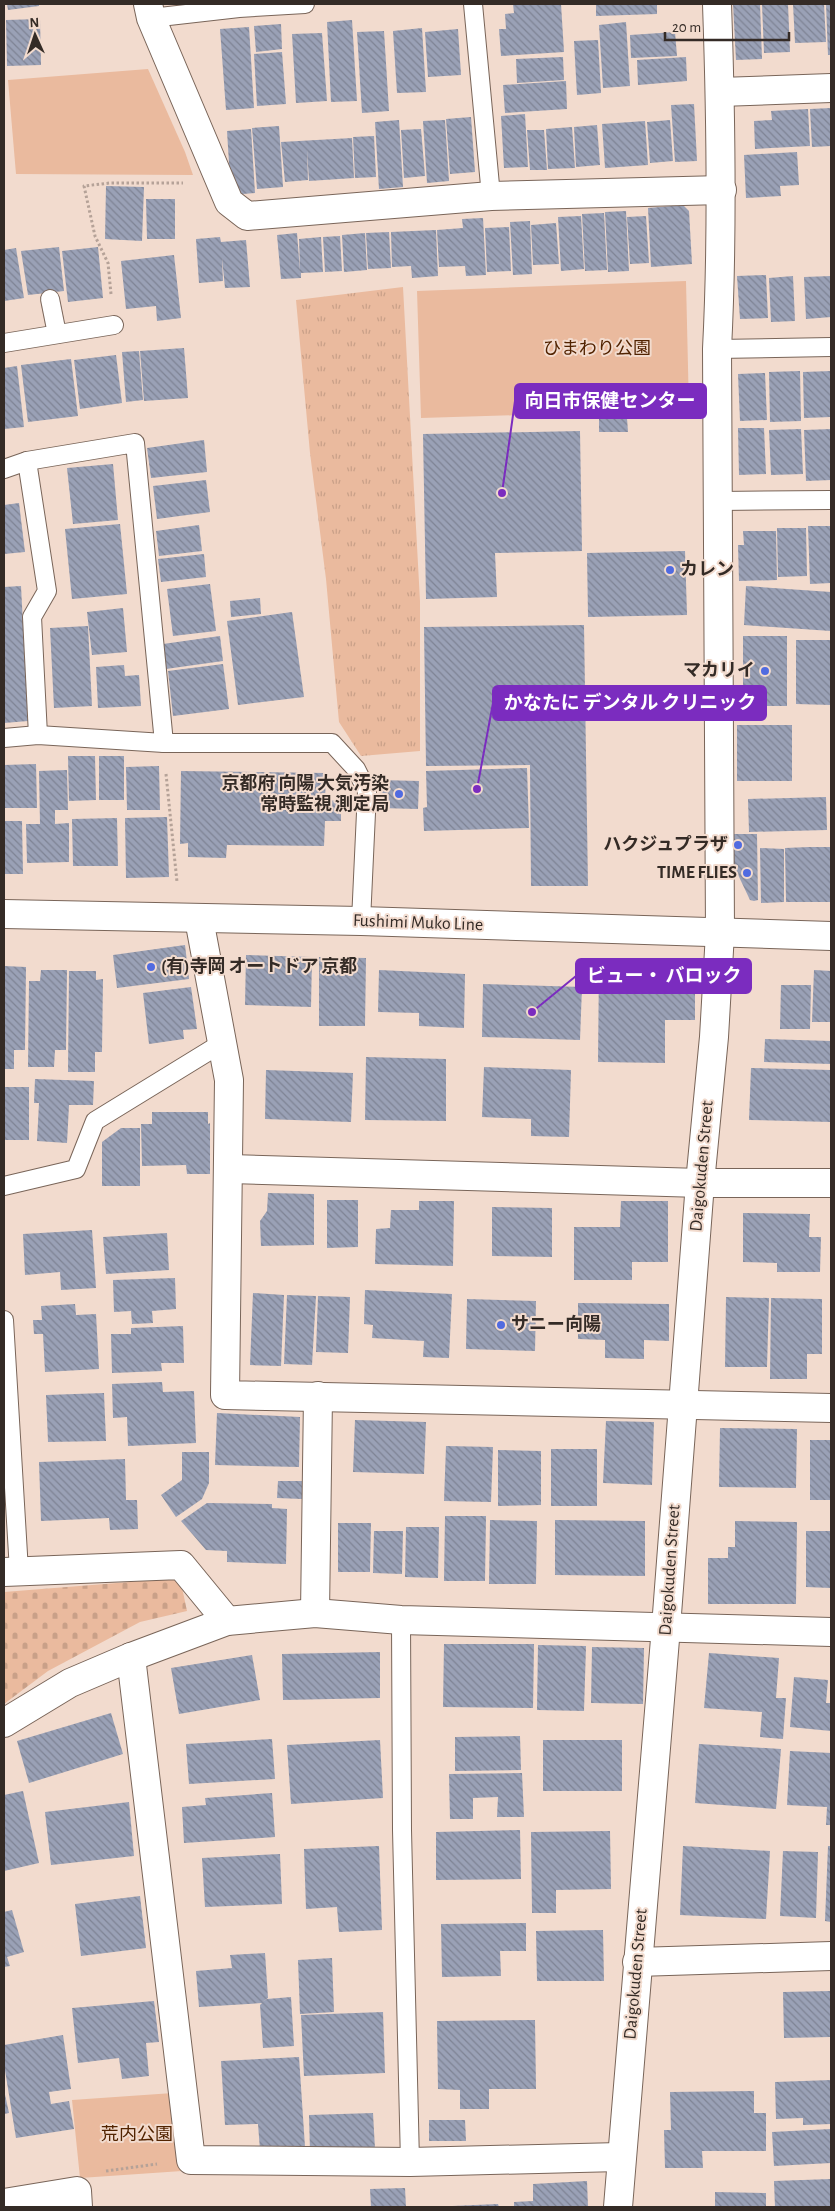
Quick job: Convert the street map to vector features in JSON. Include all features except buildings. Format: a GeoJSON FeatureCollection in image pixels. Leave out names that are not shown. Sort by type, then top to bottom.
{"type":"FeatureCollection","features":[{"type":"Feature","properties":{"kind":"street","name":"Daigokuden Street"},"geometry":{"type":"LineString","coordinates":[[618,2207],[620,2157],[666,1627],[700,1183],[714,1037],[720,933],[717,349],[721,279],[722,190],[717,4]]}},
{"type":"Feature","properties":{"kind":"street"},"geometry":{"type":"LineString","coordinates":[[150,11],[229,202],[247,216],[491,196],[722,190]]}},
{"type":"Feature","properties":{"kind":"street"},"geometry":{"type":"LineString","coordinates":[[720,92],[831,88]]}},
{"type":"Feature","properties":{"kind":"street","name":"Fushimi Muko Line"},"geometry":{"type":"LineString","coordinates":[[4,914],[361,921],[831,936]]}},
{"type":"Feature","properties":{"kind":"street"},"geometry":{"type":"LineString","coordinates":[[190,918],[222,1043],[229,1080],[230,1169],[226,1395],[831,1408]]}},
{"type":"Feature","properties":{"kind":"street"},"geometry":{"type":"LineString","coordinates":[[230,1169],[700,1183],[831,1183]]}},
{"type":"Feature","properties":{"kind":"street"},"geometry":{"type":"LineString","coordinates":[[315,1613],[318,1396]]}},
{"type":"Feature","properties":{"kind":"street"},"geometry":{"type":"LineString","coordinates":[[12,1571],[181,1565],[227,1621]]}},
{"type":"Feature","properties":{"kind":"street"},"geometry":{"type":"LineString","coordinates":[[4,1724],[70,1683],[131,1657],[227,1621],[315,1613],[401,1620],[831,1632]]}},
{"type":"Feature","properties":{"kind":"street"},"geometry":{"type":"LineString","coordinates":[[131,1657],[191,2160],[410,2162],[620,2157]]}},
{"type":"Feature","properties":{"kind":"street"},"geometry":{"type":"LineString","coordinates":[[637,1962],[831,1956]]}},
{"type":"Feature","properties":{"kind":"street"},"geometry":{"type":"LineString","coordinates":[[4,2203],[77,2191],[78,2207]]}},
{"type":"Feature","properties":{"kind":"lane"},"geometry":{"type":"LineString","coordinates":[[150,11],[305,4]]}},
{"type":"Feature","properties":{"kind":"lane"},"geometry":{"type":"LineString","coordinates":[[473,4],[491,196]]}},
{"type":"Feature","properties":{"kind":"lane"},"geometry":{"type":"LineString","coordinates":[[50,299],[57,334]]}},
{"type":"Feature","properties":{"kind":"lane"},"geometry":{"type":"LineString","coordinates":[[4,342],[114,325]]}},
{"type":"Feature","properties":{"kind":"lane"},"geometry":{"type":"LineString","coordinates":[[717,349],[831,347]]}},
{"type":"Feature","properties":{"kind":"lane"},"geometry":{"type":"LineString","coordinates":[[4,469],[27,461],[135,443],[164,743]]}},
{"type":"Feature","properties":{"kind":"lane"},"geometry":{"type":"LineString","coordinates":[[27,461],[46,591],[32,617],[38,735]]}},
{"type":"Feature","properties":{"kind":"lane"},"geometry":{"type":"LineString","coordinates":[[719,501],[831,500]]}},
{"type":"Feature","properties":{"kind":"lane"},"geometry":{"type":"LineString","coordinates":[[4,738],[38,735],[164,743],[332,743],[356,769],[367,791],[361,921]]}},
{"type":"Feature","properties":{"kind":"lane"},"geometry":{"type":"LineString","coordinates":[[4,1186],[76,1169],[95,1121],[222,1043]]}},
{"type":"Feature","properties":{"kind":"lane"},"geometry":{"type":"LineString","coordinates":[[4,1320],[12,1571]]}},
{"type":"Feature","properties":{"kind":"lane"},"geometry":{"type":"LineString","coordinates":[[401,1620],[402,1830],[410,2162]]}},
{"type":"Feature","properties":{"kind":"path"},"geometry":{"type":"LineString","coordinates":[[114,325],[108,263],[96,236],[84,186],[110,183],[184,183]]}},
{"type":"Feature","properties":{"kind":"path"},"geometry":{"type":"LineString","coordinates":[[164,743],[190,918]]}},
{"type":"Feature","properties":{"kind":"path"},"geometry":{"type":"LineString","coordinates":[[98,2172],[191,2160]]}},
{"type":"Feature","properties":{"kind":"green space"},"geometry":{"type":"Polygon","coordinates":[[[148,69],[185,152],[193,175],[16,174],[8,80],[148,69]]]}},
{"type":"Feature","properties":{"kind":"green space","name":"ひまわり公園"},"geometry":{"type":"Polygon","coordinates":[[[686,281],[689,410],[421,418],[417,291],[686,281]]]}},
{"type":"Feature","properties":{"kind":"green space"},"geometry":{"type":"Polygon","coordinates":[[[403,287],[420,601],[420,751],[361,756],[339,722],[326,579],[310,453],[296,300],[403,287]]]}},
{"type":"Feature","properties":{"kind":"green space"},"geometry":{"type":"Polygon","coordinates":[[[180,1578],[187,1611],[140,1622],[48,1671],[4,1704],[4,1592],[180,1578]]]}},
{"type":"Feature","properties":{"kind":"green space","name":"荒内公園"},"geometry":{"type":"Polygon","coordinates":[[[173,2093],[182,2171],[80,2178],[72,2100],[173,2093]]]}},
{"type":"Feature","properties":{"kind":"place","name":"向日市保健センター"},"geometry":{"type":"Point","coordinates":[502,493]}},
{"type":"Feature","properties":{"kind":"place","name":"カレン"},"geometry":{"type":"Point","coordinates":[670,570]}},
{"type":"Feature","properties":{"kind":"place","name":"マカリイ"},"geometry":{"type":"Point","coordinates":[765,671]}},
{"type":"Feature","properties":{"kind":"place","name":"かなたに デンタル クリニック"},"geometry":{"type":"Point","coordinates":[477,789]}},
{"type":"Feature","properties":{"kind":"place","name":"京都府 向陽 大気汚染 常時監視 測定局"},"geometry":{"type":"Point","coordinates":[399,794]}},
{"type":"Feature","properties":{"kind":"place","name":"ハクジュプラザ"},"geometry":{"type":"Point","coordinates":[738,845]}},
{"type":"Feature","properties":{"kind":"place","name":"TIME FLIES"},"geometry":{"type":"Point","coordinates":[747,873]}},
{"type":"Feature","properties":{"kind":"place","name":"(有)寺岡 オートドア 京都"},"geometry":{"type":"Point","coordinates":[151,967]}},
{"type":"Feature","properties":{"kind":"place","name":"ビュー・ バロック"},"geometry":{"type":"Point","coordinates":[532,1012]}},
{"type":"Feature","properties":{"kind":"place","name":"サニー向陽"},"geometry":{"type":"Point","coordinates":[501,1325]}}]}
